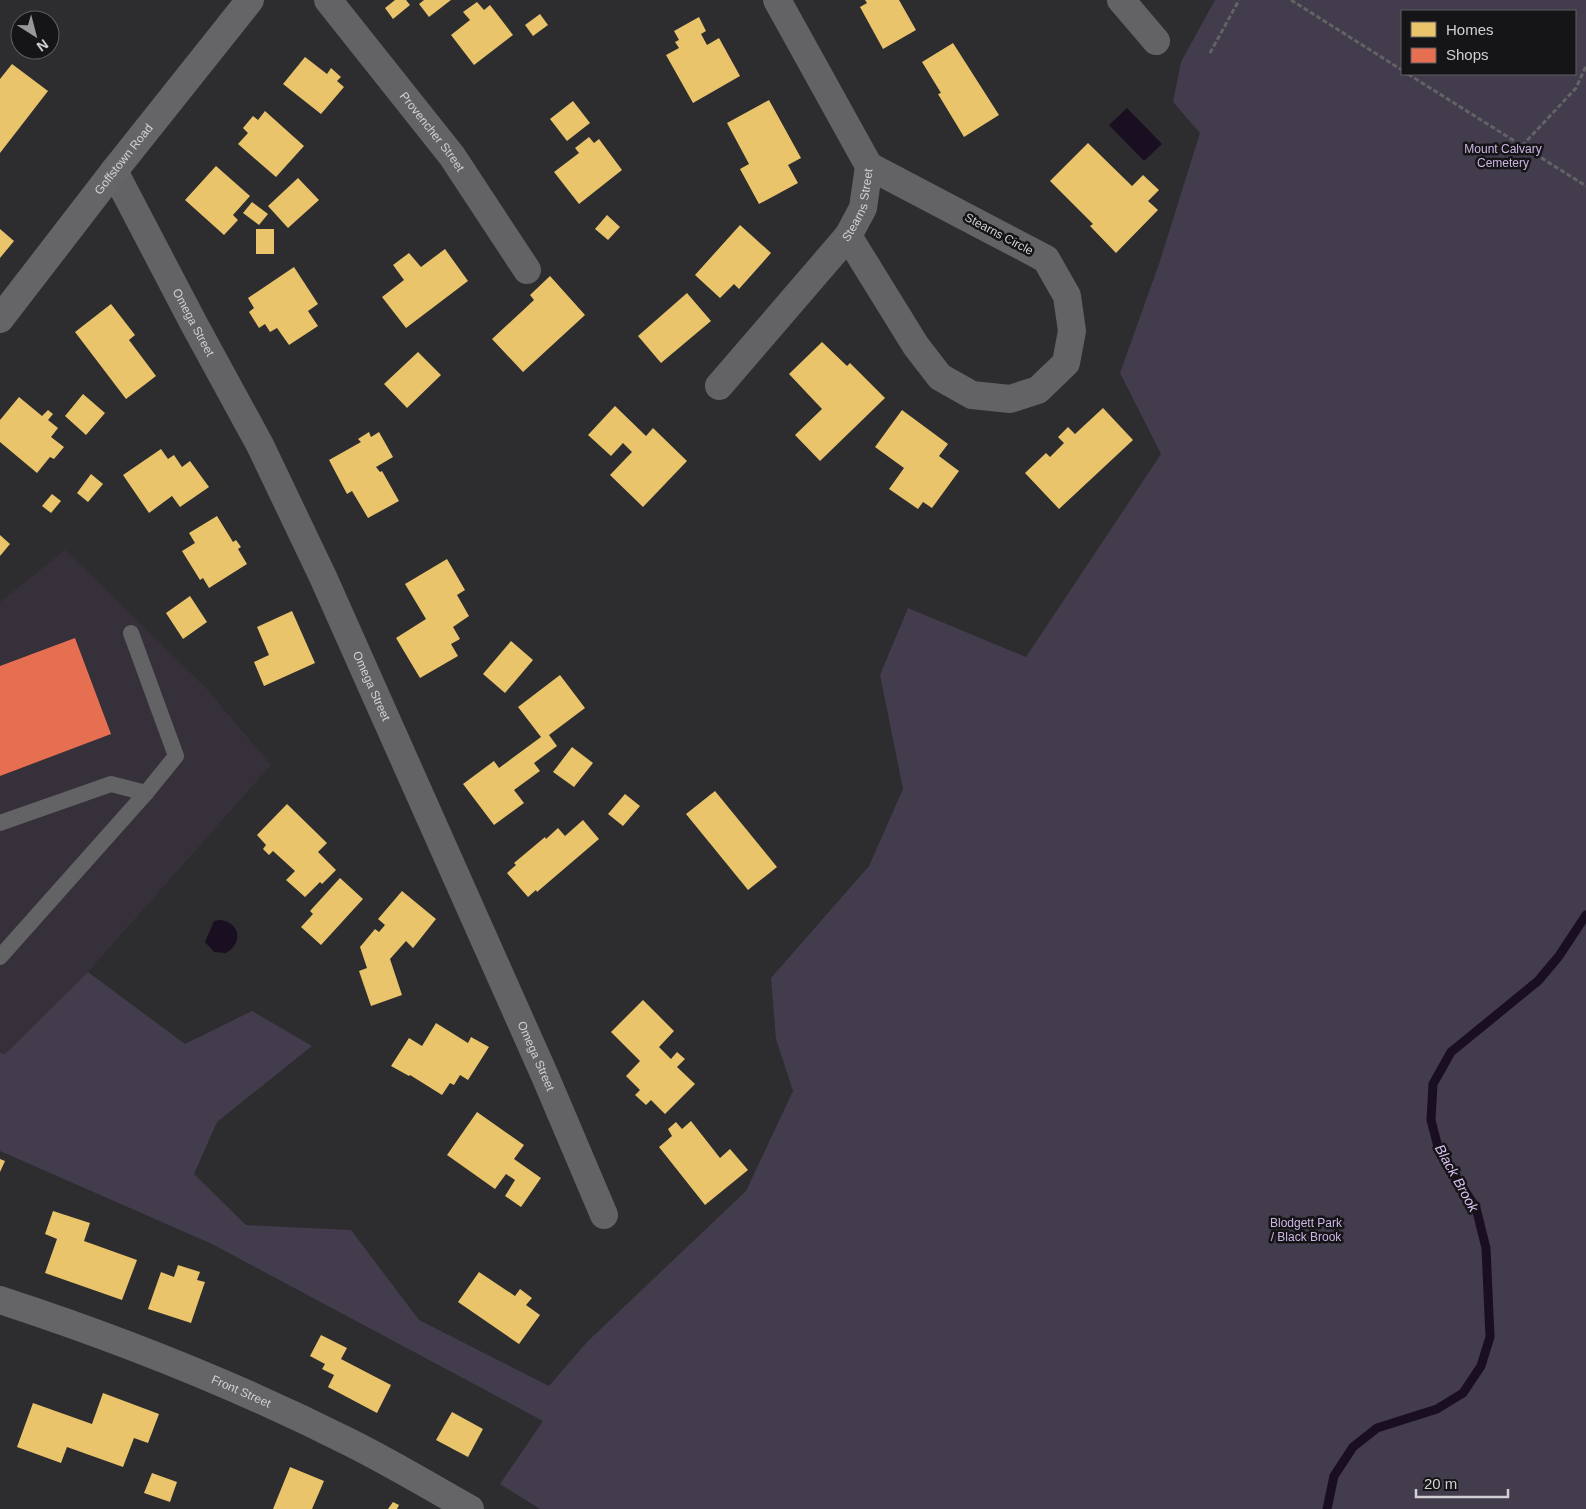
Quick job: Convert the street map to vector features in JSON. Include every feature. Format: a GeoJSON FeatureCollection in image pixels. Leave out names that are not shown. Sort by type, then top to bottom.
{"type":"FeatureCollection","features":[{"type":"Feature","properties":{"kind":"main road","name":"Goffstown Road"},"geometry":{"type":"LineString","coordinates":[[0,319],[114,171],[250,0]]}},
{"type":"Feature","properties":{"kind":"main road","name":"Front Street"},"geometry":{"type":"LineString","coordinates":[[0,1300],[68,1322],[267,1403],[352,1443],[470,1509]]}},
{"type":"Feature","properties":{"kind":"street","name":"Provencher Street"},"geometry":{"type":"LineString","coordinates":[[328,0],[452,156],[527,270]]}},
{"type":"Feature","properties":{"kind":"street","name":"Stearns Street"},"geometry":{"type":"LineString","coordinates":[[719,386],[848,236],[863,208],[869,166],[776,0]]}},
{"type":"Feature","properties":{"kind":"street"},"geometry":{"type":"LineString","coordinates":[[1121,0],[1156,41]]}},
{"type":"Feature","properties":{"kind":"street","name":"Stearns Circle"},"geometry":{"type":"LineString","coordinates":[[848,236],[916,346],[940,376],[972,396],[1010,398],[1038,390],[1066,363],[1072,331],[1067,296],[1046,258],[869,166]]}},
{"type":"Feature","properties":{"kind":"street","name":"Omega Street"},"geometry":{"type":"LineString","coordinates":[[114,171],[260,445],[323,577],[545,1076],[604,1215]]}},
{"type":"Feature","properties":{"kind":"lane"},"geometry":{"type":"LineString","coordinates":[[0,957],[146,793],[176,756],[131,633]]}},
{"type":"Feature","properties":{"kind":"lane"},"geometry":{"type":"LineString","coordinates":[[0,822],[112,784],[146,793]]}},
{"type":"Feature","properties":{"kind":"path"},"geometry":{"type":"LineString","coordinates":[[1210,53],[1239,0]]}},
{"type":"Feature","properties":{"kind":"path"},"geometry":{"type":"LineString","coordinates":[[1291,0],[1401,69]]}},
{"type":"Feature","properties":{"kind":"path"},"geometry":{"type":"LineString","coordinates":[[1522,146],[1576,88],[1586,66]]}},
{"type":"Feature","properties":{"kind":"path"},"geometry":{"type":"LineString","coordinates":[[1410,75],[1586,186]]}},
{"type":"Feature","properties":{"kind":"shaded area"},"geometry":{"type":"Polygon","coordinates":[[[1127,108],[1162,144],[1144,161],[1109,125],[1127,108]]]}},
{"type":"Feature","properties":{"kind":"shaded area"},"geometry":{"type":"Polygon","coordinates":[[[65,550],[206,688],[271,765],[88,972],[5,1054],[0,1053],[0,602],[65,550]]]}},
{"type":"Feature","properties":{"kind":"shaded area"},"geometry":{"type":"Polygon","coordinates":[[[219,920],[232,925],[237,934],[235,944],[226,953],[214,952],[205,942],[214,921],[219,920]]]}},
{"type":"Feature","properties":{"kind":"green space"},"geometry":{"type":"Polygon","coordinates":[[[1215,0],[1586,0],[1586,1509],[540,1509],[500,1484],[543,1421],[212,1244],[0,1151],[0,1053],[5,1054],[88,972],[185,1044],[252,1011],[312,1046],[217,1122],[194,1174],[246,1225],[351,1230],[419,1320],[549,1386],[587,1342],[746,1191],[793,1091],[776,1039],[771,978],[869,866],[903,789],[880,675],[908,608],[1026,657],[1161,454],[1120,373],[1159,264],[1200,133],[1173,102],[1181,62],[1215,0]]]}},
{"type":"Feature","properties":{"kind":"building: Homes"},"geometry":{"type":"Polygon","coordinates":[[[395,0],[406,0],[410,5],[393,19],[385,8],[395,0]]]}},
{"type":"Feature","properties":{"kind":"building: Homes"},"geometry":{"type":"Polygon","coordinates":[[[424,0],[451,0],[429,17],[419,4],[424,0]]]}},
{"type":"Feature","properties":{"kind":"building: Homes"},"geometry":{"type":"Polygon","coordinates":[[[865,0],[899,0],[916,30],[883,49],[860,7],[867,3],[865,0]]]}},
{"type":"Feature","properties":{"kind":"building: Homes"},"geometry":{"type":"Polygon","coordinates":[[[477,2],[484,10],[490,5],[513,35],[474,65],[451,35],[470,20],[463,12],[477,2]]]}},
{"type":"Feature","properties":{"kind":"building: Homes"},"geometry":{"type":"Polygon","coordinates":[[[540,14],[548,25],[533,36],[525,25],[540,14]]]}},
{"type":"Feature","properties":{"kind":"building: Homes"},"geometry":{"type":"Polygon","coordinates":[[[699,17],[706,31],[701,34],[707,45],[719,38],[740,76],[693,103],[666,55],[679,48],[675,42],[679,40],[674,31],[699,17]]]}},
{"type":"Feature","properties":{"kind":"building: Homes"},"geometry":{"type":"Polygon","coordinates":[[[953,43],[999,115],[964,137],[938,94],[941,93],[922,62],[953,43]]]}},
{"type":"Feature","properties":{"kind":"building: Homes"},"geometry":{"type":"Polygon","coordinates":[[[305,57],[327,74],[331,68],[341,77],[337,81],[344,87],[321,114],[283,84],[305,57]]]}},
{"type":"Feature","properties":{"kind":"building: Homes"},"geometry":{"type":"Polygon","coordinates":[[[12,64],[48,91],[0,153],[0,79],[12,64]]]}},
{"type":"Feature","properties":{"kind":"building: Homes"},"geometry":{"type":"Polygon","coordinates":[[[769,100],[801,158],[788,165],[798,183],[759,204],[740,169],[749,164],[727,123],[769,100]]]}},
{"type":"Feature","properties":{"kind":"building: Homes"},"geometry":{"type":"Polygon","coordinates":[[[573,101],[590,123],[567,141],[550,119],[573,101]]]}},
{"type":"Feature","properties":{"kind":"building: Homes"},"geometry":{"type":"Polygon","coordinates":[[[265,111],[304,146],[276,177],[238,144],[248,133],[243,128],[253,116],[258,120],[265,111]]]}},
{"type":"Feature","properties":{"kind":"building: Homes"},"geometry":{"type":"Polygon","coordinates":[[[589,137],[594,143],[599,139],[622,170],[579,204],[554,172],[579,153],[575,148],[589,137]]]}},
{"type":"Feature","properties":{"kind":"building: Homes"},"geometry":{"type":"Polygon","coordinates":[[[1088,143],[1132,186],[1143,175],[1159,190],[1148,201],[1158,210],[1116,253],[1090,226],[1093,224],[1050,181],[1088,143]]]}},
{"type":"Feature","properties":{"kind":"building: Homes"},"geometry":{"type":"Polygon","coordinates":[[[216,166],[250,196],[233,215],[238,220],[224,235],[185,200],[216,166]]]}},
{"type":"Feature","properties":{"kind":"building: Homes"},"geometry":{"type":"Polygon","coordinates":[[[298,178],[319,200],[288,228],[268,206],[298,178]]]}},
{"type":"Feature","properties":{"kind":"building: Homes"},"geometry":{"type":"Polygon","coordinates":[[[252,202],[268,214],[259,225],[243,213],[252,202]]]}},
{"type":"Feature","properties":{"kind":"building: Homes"},"geometry":{"type":"Polygon","coordinates":[[[607,215],[620,227],[608,240],[595,229],[607,215]]]}},
{"type":"Feature","properties":{"kind":"building: Homes"},"geometry":{"type":"Polygon","coordinates":[[[740,225],[771,253],[739,289],[734,284],[720,298],[695,275],[740,225]]]}},
{"type":"Feature","properties":{"kind":"building: Homes"},"geometry":{"type":"Polygon","coordinates":[[[0,229],[14,241],[0,258],[0,229]]]}},
{"type":"Feature","properties":{"kind":"building: Homes"},"geometry":{"type":"Polygon","coordinates":[[[256,229],[274,229],[274,254],[256,254],[256,229]]]}},
{"type":"Feature","properties":{"kind":"building: Homes"},"geometry":{"type":"Polygon","coordinates":[[[445,249],[468,281],[406,328],[382,297],[404,280],[393,265],[409,253],[421,267],[445,249]]]}},
{"type":"Feature","properties":{"kind":"building: Homes"},"geometry":{"type":"Polygon","coordinates":[[[294,267],[318,304],[308,311],[318,326],[289,345],[277,328],[270,332],[265,324],[259,328],[249,312],[254,308],[248,298],[294,267]]]}},
{"type":"Feature","properties":{"kind":"building: Homes"},"geometry":{"type":"Polygon","coordinates":[[[550,276],[585,315],[523,372],[492,339],[534,300],[530,295],[550,276]]]}},
{"type":"Feature","properties":{"kind":"building: Homes"},"geometry":{"type":"Polygon","coordinates":[[[687,293],[711,321],[661,363],[638,336],[687,293]]]}},
{"type":"Feature","properties":{"kind":"building: Homes"},"geometry":{"type":"Polygon","coordinates":[[[111,304],[135,335],[129,340],[156,376],[126,399],[75,332],[111,304]]]}},
{"type":"Feature","properties":{"kind":"building: Homes"},"geometry":{"type":"Polygon","coordinates":[[[822,342],[847,366],[850,363],[885,398],[820,461],[795,435],[822,409],[789,374],[822,342]]]}},
{"type":"Feature","properties":{"kind":"building: Homes"},"geometry":{"type":"Polygon","coordinates":[[[418,352],[441,375],[407,408],[384,384],[418,352]]]}},
{"type":"Feature","properties":{"kind":"building: Homes"},"geometry":{"type":"Polygon","coordinates":[[[83,394],[105,413],[86,435],[65,416],[83,394]]]}},
{"type":"Feature","properties":{"kind":"building: Homes"},"geometry":{"type":"Polygon","coordinates":[[[19,397],[42,416],[48,410],[53,414],[48,420],[58,428],[51,437],[64,447],[54,459],[50,457],[37,473],[0,442],[0,420],[19,397]]]}},
{"type":"Feature","properties":{"kind":"building: Homes"},"geometry":{"type":"Polygon","coordinates":[[[615,406],[646,436],[653,428],[687,461],[643,507],[610,475],[632,452],[623,443],[611,456],[588,435],[615,406]]]}},
{"type":"Feature","properties":{"kind":"building: Homes"},"geometry":{"type":"Polygon","coordinates":[[[1103,408],[1133,440],[1059,509],[1025,473],[1046,453],[1050,457],[1064,443],[1058,437],[1068,427],[1075,434],[1103,408]]]}},
{"type":"Feature","properties":{"kind":"building: Homes"},"geometry":{"type":"Polygon","coordinates":[[[902,410],[948,444],[939,456],[959,471],[932,508],[923,502],[918,509],[889,489],[904,468],[875,447],[902,410]]]}},
{"type":"Feature","properties":{"kind":"building: Homes"},"geometry":{"type":"Polygon","coordinates":[[[369,432],[371,437],[379,432],[393,457],[376,467],[380,472],[382,471],[399,501],[368,518],[352,491],[347,494],[329,460],[361,442],[358,439],[369,432]]]}},
{"type":"Feature","properties":{"kind":"building: Homes"},"geometry":{"type":"Polygon","coordinates":[[[161,449],[168,459],[174,455],[182,467],[190,461],[209,487],[180,507],[172,496],[149,513],[123,475],[161,449]]]}},
{"type":"Feature","properties":{"kind":"building: Homes"},"geometry":{"type":"Polygon","coordinates":[[[91,474],[103,484],[88,502],[77,493],[91,474]]]}},
{"type":"Feature","properties":{"kind":"building: Homes"},"geometry":{"type":"Polygon","coordinates":[[[52,494],[61,501],[51,513],[42,506],[52,494]]]}},
{"type":"Feature","properties":{"kind":"building: Homes"},"geometry":{"type":"Polygon","coordinates":[[[217,516],[233,542],[236,540],[241,547],[238,549],[247,564],[209,588],[203,578],[200,580],[182,551],[195,543],[189,533],[217,516]]]}},
{"type":"Feature","properties":{"kind":"building: Homes"},"geometry":{"type":"Polygon","coordinates":[[[0,535],[10,544],[0,556],[0,535]]]}},
{"type":"Feature","properties":{"kind":"building: Homes"},"geometry":{"type":"Polygon","coordinates":[[[447,559],[465,590],[457,595],[469,616],[453,627],[460,639],[451,644],[458,656],[420,678],[396,638],[426,619],[405,584],[447,559]]]}},
{"type":"Feature","properties":{"kind":"building: Homes"},"geometry":{"type":"Polygon","coordinates":[[[190,596],[207,622],[183,639],[166,613],[190,596]]]}},
{"type":"Feature","properties":{"kind":"building: Homes"},"geometry":{"type":"Polygon","coordinates":[[[292,611],[315,663],[264,686],[254,662],[269,655],[257,627],[292,611]]]}},
{"type":"Feature","properties":{"kind":"building: Homes"},"geometry":{"type":"Polygon","coordinates":[[[511,641],[533,660],[505,693],[483,674],[511,641]]]}},
{"type":"Feature","properties":{"kind":"building: Homes"},"geometry":{"type":"Polygon","coordinates":[[[560,675],[585,708],[549,735],[557,746],[534,763],[540,771],[514,790],[524,803],[494,825],[463,784],[494,761],[499,768],[541,737],[518,707],[560,675]]]}},
{"type":"Feature","properties":{"kind":"building: Homes"},"geometry":{"type":"Polygon","coordinates":[[[572,747],[593,763],[574,787],[553,772],[572,747]]]}},
{"type":"Feature","properties":{"kind":"building: Homes"},"geometry":{"type":"Polygon","coordinates":[[[715,791],[777,867],[748,890],[686,814],[715,791]]]}},
{"type":"Feature","properties":{"kind":"building: Homes"},"geometry":{"type":"Polygon","coordinates":[[[625,794],[640,806],[623,826],[608,814],[625,794]]]}},
{"type":"Feature","properties":{"kind":"building: Homes"},"geometry":{"type":"Polygon","coordinates":[[[287,804],[327,843],[318,852],[336,870],[305,897],[286,880],[295,871],[273,851],[269,855],[263,849],[266,845],[257,835],[287,804]]]}},
{"type":"Feature","properties":{"kind":"building: Homes"},"geometry":{"type":"Polygon","coordinates":[[[583,820],[599,839],[537,892],[536,890],[528,897],[507,873],[516,865],[514,863],[558,828],[565,836],[583,820]]]}},
{"type":"Feature","properties":{"kind":"building: Homes"},"geometry":{"type":"Polygon","coordinates":[[[340,878],[363,899],[321,945],[301,927],[313,914],[310,911],[340,878]]]}},
{"type":"Feature","properties":{"kind":"building: Homes"},"geometry":{"type":"Polygon","coordinates":[[[402,891],[436,919],[413,948],[406,941],[390,959],[402,995],[371,1006],[359,971],[367,968],[360,947],[375,929],[379,932],[385,925],[378,919],[402,891]]]}},
{"type":"Feature","properties":{"kind":"building: Homes"},"geometry":{"type":"Polygon","coordinates":[[[643,1000],[674,1031],[659,1047],[671,1059],[677,1052],[685,1059],[677,1067],[695,1084],[665,1114],[651,1100],[646,1105],[635,1095],[640,1090],[626,1076],[640,1061],[611,1032],[643,1000]]]}},
{"type":"Feature","properties":{"kind":"building: Homes"},"geometry":{"type":"Polygon","coordinates":[[[436,1023],[468,1043],[471,1037],[489,1047],[468,1080],[460,1075],[454,1085],[450,1083],[442,1095],[410,1075],[391,1066],[409,1038],[422,1046],[436,1023]]]}},
{"type":"Feature","properties":{"kind":"building: Homes"},"geometry":{"type":"Polygon","coordinates":[[[477,1112],[524,1145],[514,1159],[541,1178],[521,1207],[505,1196],[515,1180],[506,1174],[495,1189],[447,1155],[477,1112]]]}},
{"type":"Feature","properties":{"kind":"building: Homes"},"geometry":{"type":"Polygon","coordinates":[[[691,1121],[720,1158],[730,1149],[748,1170],[705,1205],[659,1147],[672,1136],[668,1129],[676,1122],[682,1129],[691,1121]]]}},
{"type":"Feature","properties":{"kind":"building: Homes"},"geometry":{"type":"Polygon","coordinates":[[[0,1159],[5,1161],[0,1172],[0,1159]]]}},
{"type":"Feature","properties":{"kind":"building: Homes"},"geometry":{"type":"Polygon","coordinates":[[[53,1211],[90,1223],[84,1241],[137,1260],[122,1300],[45,1273],[57,1239],[45,1234],[53,1211]]]}},
{"type":"Feature","properties":{"kind":"building: Homes"},"geometry":{"type":"Polygon","coordinates":[[[178,1265],[200,1272],[197,1280],[205,1282],[191,1323],[148,1309],[161,1272],[174,1277],[178,1265]]]}},
{"type":"Feature","properties":{"kind":"building: Homes"},"geometry":{"type":"Polygon","coordinates":[[[479,1272],[515,1296],[520,1289],[532,1298],[526,1305],[540,1315],[519,1344],[458,1302],[479,1272]]]}},
{"type":"Feature","properties":{"kind":"building: Homes"},"geometry":{"type":"Polygon","coordinates":[[[321,1335],[347,1348],[341,1359],[391,1385],[377,1413],[328,1387],[334,1375],[322,1369],[325,1364],[310,1356],[321,1335]]]}},
{"type":"Feature","properties":{"kind":"building: Homes"},"geometry":{"type":"Polygon","coordinates":[[[103,1393],[159,1414],[148,1443],[134,1438],[123,1467],[67,1447],[61,1463],[17,1447],[33,1403],[92,1424],[103,1393]]]}},
{"type":"Feature","properties":{"kind":"building: Homes"},"geometry":{"type":"Polygon","coordinates":[[[452,1412],[483,1429],[468,1457],[436,1440],[452,1412]]]}},
{"type":"Feature","properties":{"kind":"building: Homes"},"geometry":{"type":"Polygon","coordinates":[[[290,1467],[324,1481],[312,1509],[273,1509],[290,1467]]]}},
{"type":"Feature","properties":{"kind":"building: Homes"},"geometry":{"type":"Polygon","coordinates":[[[152,1473],[177,1482],[170,1502],[144,1493],[152,1473]]]}},
{"type":"Feature","properties":{"kind":"building: Homes"},"geometry":{"type":"Polygon","coordinates":[[[393,1502],[399,1505],[397,1509],[388,1509],[393,1502]]]}},
{"type":"Feature","properties":{"kind":"building: Shops"},"geometry":{"type":"Polygon","coordinates":[[[75,638],[111,734],[0,776],[0,666],[75,638]]]}},
{"type":"Feature","properties":{"kind":"waterway","name":"Black Brook"},"geometry":{"type":"LineString","coordinates":[[1327,1509],[1334,1476],[1353,1447],[1377,1428],[1437,1409],[1463,1393],[1481,1366],[1490,1337],[1486,1248],[1476,1208],[1439,1151],[1431,1120],[1433,1084],[1451,1052],[1538,981],[1559,956],[1586,915]]}},
{"type":"Feature","properties":{"kind":"park label","name":"Mount Calvary Cemetery"},"geometry":{"type":"Point","coordinates":[1503,156]}},
{"type":"Feature","properties":{"kind":"park label","name":"Blodgett Park / Black Brook"},"geometry":{"type":"Point","coordinates":[1306,1230]}}]}
